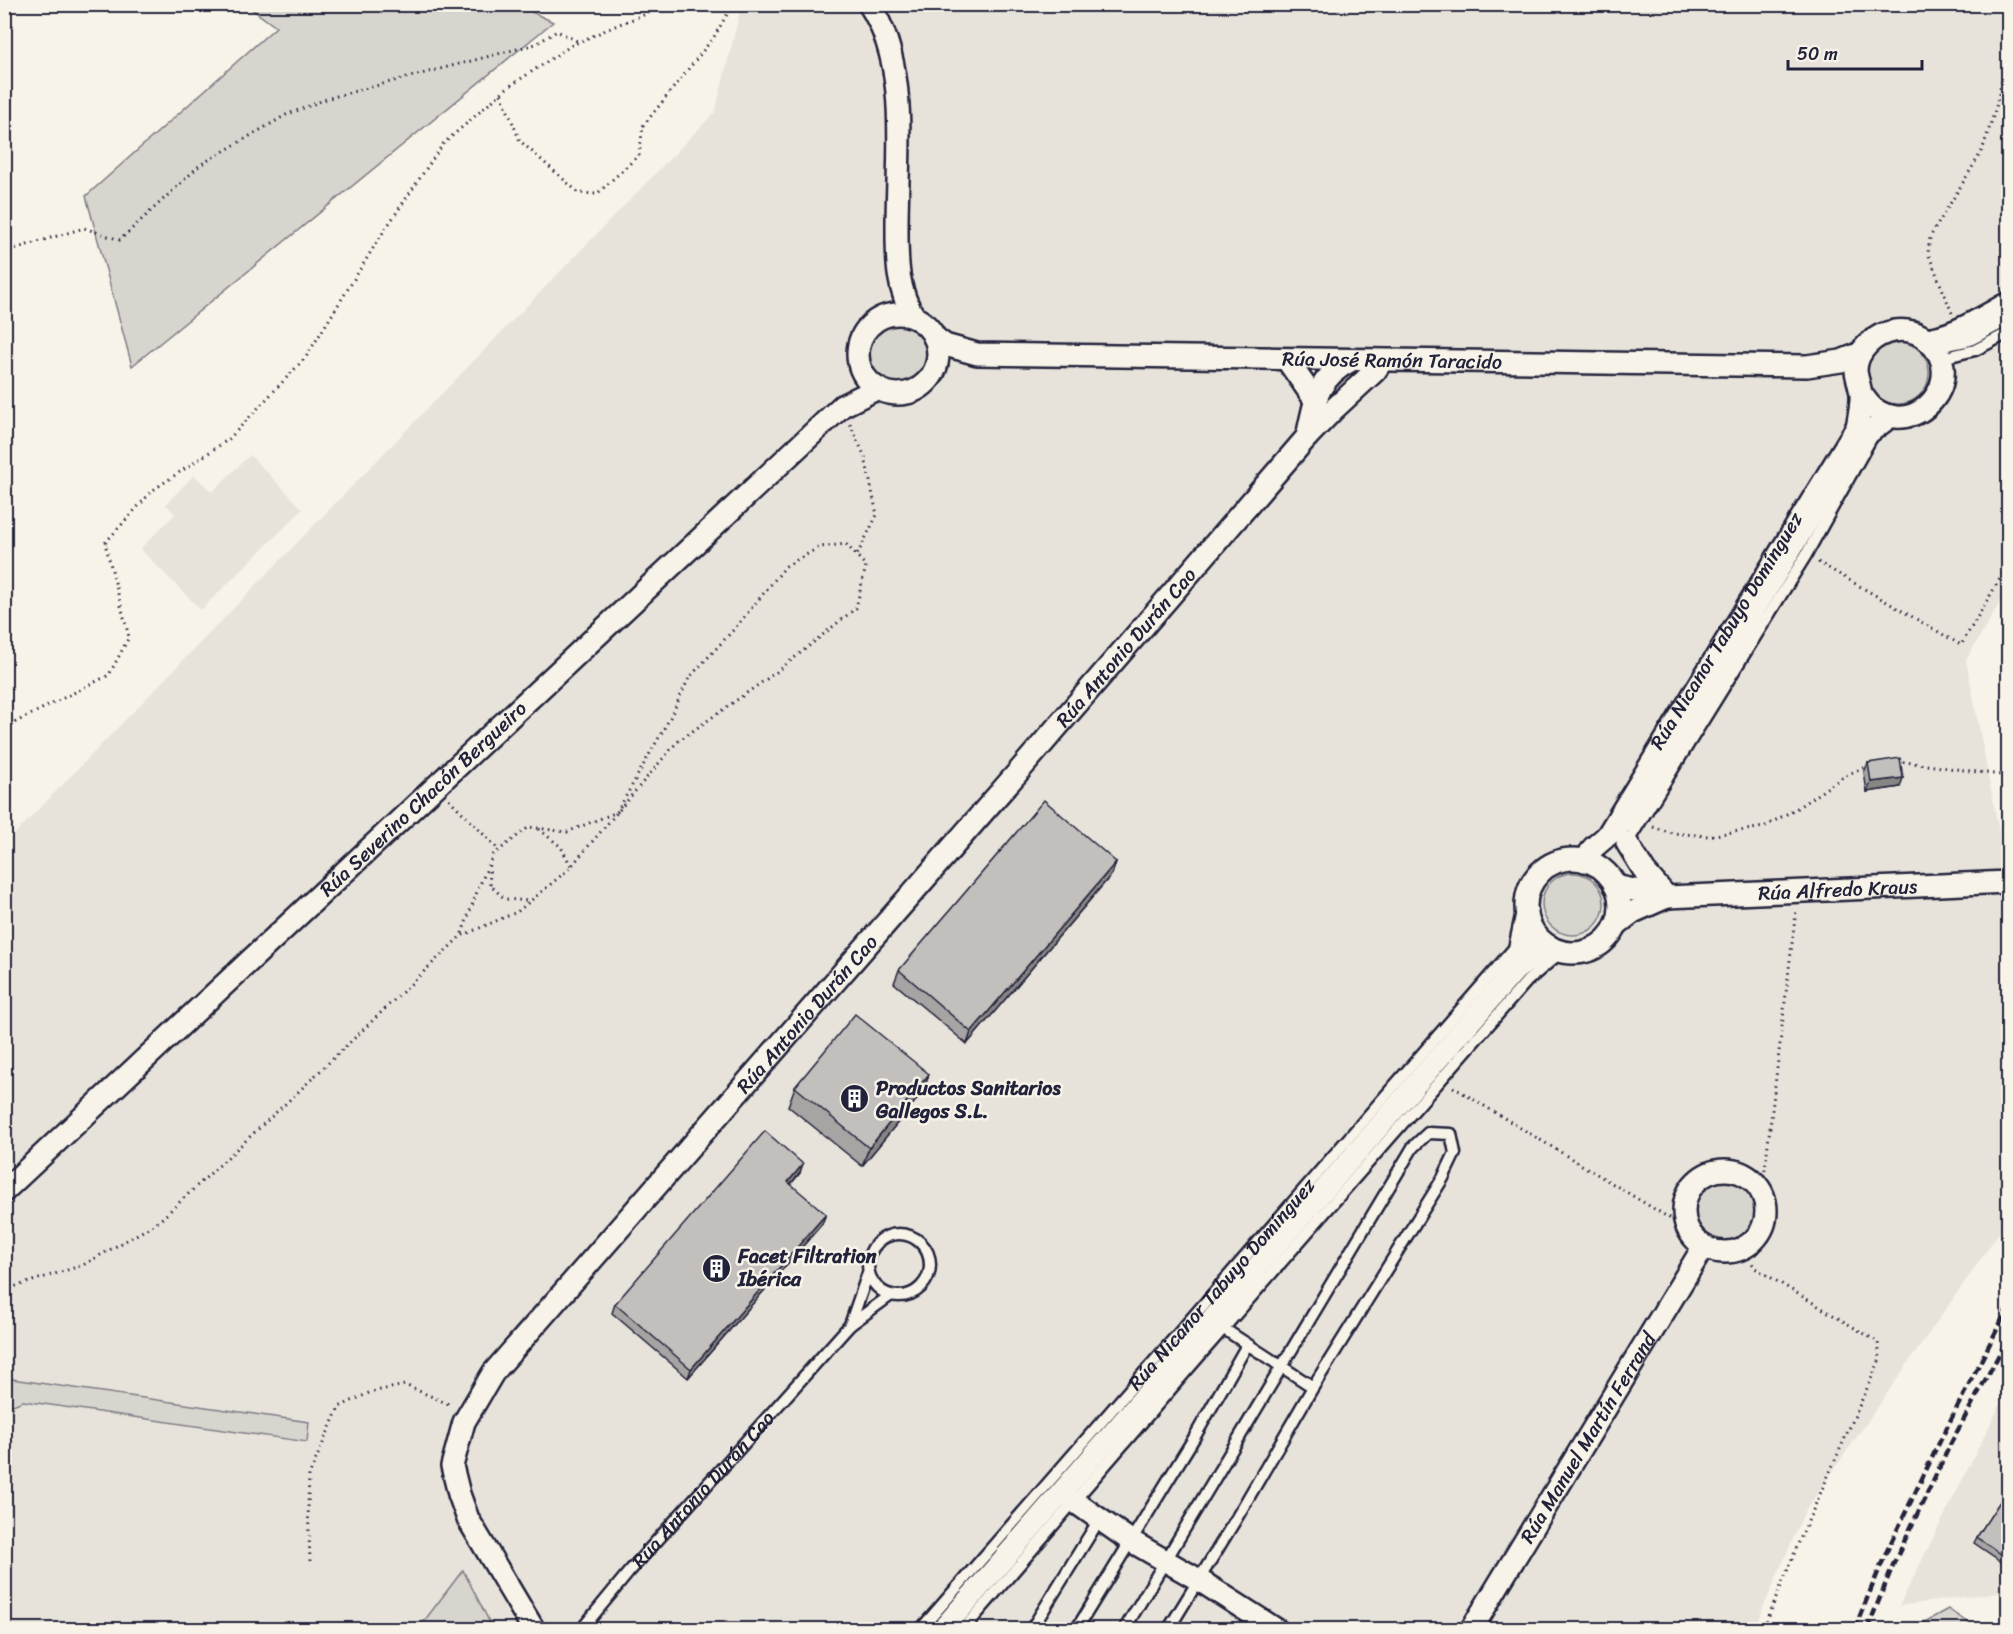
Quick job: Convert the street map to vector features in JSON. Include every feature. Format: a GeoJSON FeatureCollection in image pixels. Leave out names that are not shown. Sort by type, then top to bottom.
{"type":"FeatureCollection","features":[{"type":"Feature","properties":{"kind":"street"},"geometry":{"type":"LineString","coordinates":[[869,4],[877,16],[891,58],[898,96],[898,276],[890,309],[885,316]]}},
{"type":"Feature","properties":{"kind":"street"},"geometry":{"type":"LineString","coordinates":[[898,276],[904,298],[915,318],[930,329],[934,337],[938,348],[938,360],[934,372],[916,390],[890,393],[878,388],[870,382],[859,365],[860,341],[866,330],[885,316],[895,314],[915,318]]}},
{"type":"Feature","properties":{"kind":"street"},"geometry":{"type":"LineString","coordinates":[[1922,337],[1962,329],[2008,314]]}},
{"type":"Feature","properties":{"kind":"street"},"geometry":{"type":"LineString","coordinates":[[1944,360],[1922,337],[1900,330],[1885,332],[1870,341],[1861,353],[1856,368],[1859,389],[1885,420],[1918,413],[1937,397],[1942,382],[1944,360],[1962,329]]}},
{"type":"Feature","properties":{"kind":"street","name":"Rúa José Ramón Taracido"},"geometry":{"type":"LineString","coordinates":[[934,337],[945,345],[977,354],[1287,360],[1807,366],[1841,361],[1861,353]]}},
{"type":"Feature","properties":{"kind":"street","name":"Rúa José Ramón Taracido"},"geometry":{"type":"LineString","coordinates":[[934,372],[952,362],[977,354]]}},
{"type":"Feature","properties":{"kind":"street"},"geometry":{"type":"LineString","coordinates":[[1287,360],[1324,405]]}},
{"type":"Feature","properties":{"kind":"street","name":"Rúa Antonio Durán Cao"},"geometry":{"type":"LineString","coordinates":[[534,1629],[468,1519],[452,1466],[464,1422],[493,1373],[1307,438],[1324,405],[1343,389],[1350,361]]}},
{"type":"Feature","properties":{"kind":"street","name":"Rúa Antonio Durán Cao"},"geometry":{"type":"LineString","coordinates":[[1324,405],[1375,371],[1382,361]]}},
{"type":"Feature","properties":{"kind":"street","name":"Rúa Severino Chacón Bergueiro"},"geometry":{"type":"LineString","coordinates":[[842,406],[859,365]]}},
{"type":"Feature","properties":{"kind":"street","name":"Rúa José Ramón Taracido"},"geometry":{"type":"LineString","coordinates":[[1807,366],[1859,389]]}},
{"type":"Feature","properties":{"kind":"street","name":"Rúa Severino Chacón Bergueiro"},"geometry":{"type":"LineString","coordinates":[[4,1191],[842,406],[878,388]]}},
{"type":"Feature","properties":{"kind":"street","name":"Rúa Nicanor Tabuyo Domínguez"},"geometry":{"type":"LineString","coordinates":[[1854,444],[1859,389]]}},
{"type":"Feature","properties":{"kind":"street","name":"Rúa Nicanor Tabuyo Domínguez"},"geometry":{"type":"LineString","coordinates":[[1612,880],[1634,820],[1854,444],[1885,420]]}},
{"type":"Feature","properties":{"kind":"street","name":"Rúa Nicanor Tabuyo Domínguez"},"geometry":{"type":"LineString","coordinates":[[1589,855],[1634,820]]}},
{"type":"Feature","properties":{"kind":"street"},"geometry":{"type":"LineString","coordinates":[[1627,843],[1645,872],[1667,897]]}},
{"type":"Feature","properties":{"kind":"street"},"geometry":{"type":"LineString","coordinates":[[1589,855],[1612,880],[1620,905],[1616,925],[1610,936],[1600,945],[1581,952],[1555,949],[1539,938],[1531,927],[1527,914],[1530,888],[1542,872],[1559,862],[1589,855]]}},
{"type":"Feature","properties":{"kind":"street","name":"Rúa Alfredo Kraus"},"geometry":{"type":"LineString","coordinates":[[1612,880],[1667,897],[2008,882]]}},
{"type":"Feature","properties":{"kind":"street","name":"Rúa Alfredo Kraus"},"geometry":{"type":"LineString","coordinates":[[1616,925],[1633,912],[1667,897]]}},
{"type":"Feature","properties":{"kind":"street","name":"Rúa Nicanor Tabuyo Domínguez"},"geometry":{"type":"LineString","coordinates":[[1515,970],[1527,914]]}},
{"type":"Feature","properties":{"kind":"street","name":"Rúa Nicanor Tabuyo Domínguez"},"geometry":{"type":"LineString","coordinates":[[942,1629],[1515,970],[1555,949]]}},
{"type":"Feature","properties":{"kind":"street"},"geometry":{"type":"LineString","coordinates":[[1730,1171],[1742,1174],[1754,1182],[1762,1194],[1766,1209],[1765,1223],[1752,1242],[1743,1248],[1729,1252],[1717,1251],[1697,1241],[1689,1230],[1685,1213],[1688,1195],[1696,1183],[1709,1174],[1730,1171]]}},
{"type":"Feature","properties":{"kind":"street","name":"Rúa Manuel Martín Ferrand"},"geometry":{"type":"LineString","coordinates":[[1471,1629],[1704,1246]]}},
{"type":"Feature","properties":{"kind":"street"},"geometry":{"type":"LineString","coordinates":[[1075,1502],[1131,1541],[1277,1629]]}},
{"type":"Feature","properties":{"kind":"lane"},"geometry":{"type":"LineString","coordinates":[[1962,329],[2008,297]]}},
{"type":"Feature","properties":{"kind":"lane"},"geometry":{"type":"LineString","coordinates":[[1944,360],[1975,350],[2008,333]]}},
{"type":"Feature","properties":{"kind":"lane","name":"Rúa Nicanor Tabuyo Domínguez"},"geometry":{"type":"LineString","coordinates":[[1589,855],[1858,415]]}},
{"type":"Feature","properties":{"kind":"lane","name":"Rúa Nicanor Tabuyo Domínguez"},"geometry":{"type":"LineString","coordinates":[[1634,820],[1806,555],[1885,420]]}},
{"type":"Feature","properties":{"kind":"lane","name":"Rúa Nicanor Tabuyo Domínguez"},"geometry":{"type":"LineString","coordinates":[[920,1629],[1522,939]]}},
{"type":"Feature","properties":{"kind":"lane","name":"Rúa Nicanor Tabuyo Domínguez"},"geometry":{"type":"LineString","coordinates":[[963,1629],[1555,949]]}},
{"type":"Feature","properties":{"kind":"lane"},"geometry":{"type":"LineString","coordinates":[[1124,1629],[1413,1147],[1428,1133],[1451,1134],[1455,1153],[1443,1178],[1313,1387],[1168,1629]]}},
{"type":"Feature","properties":{"kind":"lane"},"geometry":{"type":"LineString","coordinates":[[893,1233],[912,1236],[923,1244],[930,1258],[930,1273],[917,1291],[908,1295],[891,1295],[874,1286],[868,1273],[869,1253],[883,1237],[893,1233]]}},
{"type":"Feature","properties":{"kind":"lane"},"geometry":{"type":"LineString","coordinates":[[850,1325],[868,1273]]}},
{"type":"Feature","properties":{"kind":"lane"},"geometry":{"type":"LineString","coordinates":[[850,1325],[891,1295]]}},
{"type":"Feature","properties":{"kind":"lane","name":"Rúa Antonio Durán Cao"},"geometry":{"type":"LineString","coordinates":[[581,1629],[628,1573],[850,1325]]}},
{"type":"Feature","properties":{"kind":"lane"},"geometry":{"type":"LineString","coordinates":[[1224,1329],[1313,1387]]}},
{"type":"Feature","properties":{"kind":"lane"},"geometry":{"type":"LineString","coordinates":[[1076,1629],[1194,1438],[1247,1345]]}},
{"type":"Feature","properties":{"kind":"lane"},"geometry":{"type":"LineString","coordinates":[[1031,1629],[1099,1520]]}},
{"type":"Feature","properties":{"kind":"path"},"geometry":{"type":"LineString","coordinates":[[4,728],[109,675],[129,637],[105,543],[153,490],[229,439],[306,357],[380,237],[443,144],[501,94],[579,42],[673,4]]}},
{"type":"Feature","properties":{"kind":"path"},"geometry":{"type":"LineString","coordinates":[[501,94],[520,141],[579,192],[597,194],[639,155],[643,126],[714,37],[733,4]]}},
{"type":"Feature","properties":{"kind":"path"},"geometry":{"type":"LineString","coordinates":[[4,252],[84,228],[120,240],[200,165],[286,115],[329,98],[536,44],[557,31],[579,42]]}},
{"type":"Feature","properties":{"kind":"path"},"geometry":{"type":"LineString","coordinates":[[1962,329],[1928,253],[1930,237],[1982,151],[1996,107],[2008,53]]}},
{"type":"Feature","properties":{"kind":"path"},"geometry":{"type":"LineString","coordinates":[[842,406],[865,457],[877,514],[857,556]]}},
{"type":"Feature","properties":{"kind":"path"},"geometry":{"type":"LineString","coordinates":[[4,1290],[83,1265],[157,1223],[461,936],[517,912],[571,866],[677,742],[778,671],[856,608],[866,566],[846,544],[820,547],[786,566],[736,627],[689,678],[671,716],[616,812],[567,832],[529,828],[493,855],[461,936]]}},
{"type":"Feature","properties":{"kind":"path"},"geometry":{"type":"LineString","coordinates":[[1806,555],[1961,645],[2008,566]]}},
{"type":"Feature","properties":{"kind":"path"},"geometry":{"type":"LineString","coordinates":[[1892,760],[2008,776]]}},
{"type":"Feature","properties":{"kind":"path"},"geometry":{"type":"LineString","coordinates":[[1634,820],[1672,832],[1707,836],[1764,827],[1846,775],[1875,763]]}},
{"type":"Feature","properties":{"kind":"path"},"geometry":{"type":"LineString","coordinates":[[437,787],[499,850]]}},
{"type":"Feature","properties":{"kind":"path"},"geometry":{"type":"LineString","coordinates":[[537,828],[561,847],[571,866]]}},
{"type":"Feature","properties":{"kind":"path"},"geometry":{"type":"LineString","coordinates":[[489,864],[490,885],[505,899],[530,901]]}},
{"type":"Feature","properties":{"kind":"path"},"geometry":{"type":"LineString","coordinates":[[1762,1194],[1798,891]]}},
{"type":"Feature","properties":{"kind":"path"},"geometry":{"type":"LineString","coordinates":[[1441,1080],[1689,1230]]}},
{"type":"Feature","properties":{"kind":"path"},"geometry":{"type":"LineString","coordinates":[[1743,1248],[1755,1268],[1878,1342],[1880,1359],[1763,1629]]}},
{"type":"Feature","properties":{"kind":"path"},"geometry":{"type":"LineString","coordinates":[[310,1561],[309,1475],[339,1407],[371,1392],[405,1385],[469,1413]]}},
{"type":"Feature","properties":{"kind":"shaded area"},"geometry":{"type":"Polygon","coordinates":[[[772,4],[2008,5],[2008,589],[1966,660],[2000,837],[2008,837],[2008,1220],[1805,1511],[1754,1629],[5,1629],[4,845],[715,112],[740,12],[772,4]]]}},
{"type":"Feature","properties":{"kind":"shaded area"},"geometry":{"type":"Polygon","coordinates":[[[246,5],[517,5],[553,22],[132,366],[86,196],[276,27],[246,5]]]}},
{"type":"Feature","properties":{"kind":"shaded area"},"geometry":{"type":"Polygon","coordinates":[[[898,324],[920,333],[929,355],[920,377],[898,386],[876,377],[867,355],[876,333],[898,324]]]}},
{"type":"Feature","properties":{"kind":"shaded area"},"geometry":{"type":"Polygon","coordinates":[[[1898,342],[1920,351],[1929,373],[1920,395],[1898,404],[1876,395],[1867,373],[1876,351],[1898,342]]]}},
{"type":"Feature","properties":{"kind":"shaded area"},"geometry":{"type":"Polygon","coordinates":[[[250,455],[303,509],[201,610],[140,549],[175,514],[166,504],[194,475],[212,492],[250,455]]]}},
{"type":"Feature","properties":{"kind":"shaded area"},"geometry":{"type":"Polygon","coordinates":[[[1573,873],[1595,882],[1604,904],[1595,926],[1573,935],[1551,926],[1542,904],[1551,882],[1573,873]]]}},
{"type":"Feature","properties":{"kind":"shaded area"},"geometry":{"type":"Polygon","coordinates":[[[1725,1181],[1747,1190],[1756,1212],[1747,1234],[1725,1243],[1703,1234],[1694,1212],[1703,1190],[1725,1181]]]}},
{"type":"Feature","properties":{"kind":"shaded area"},"geometry":{"type":"Polygon","coordinates":[[[5,1378],[309,1422],[307,1442],[23,1401],[5,1408],[5,1378]]]}},
{"type":"Feature","properties":{"kind":"shaded area"},"geometry":{"type":"Polygon","coordinates":[[[2008,1389],[2008,1591],[1899,1606],[2008,1389]]]}},
{"type":"Feature","properties":{"kind":"shaded area"},"geometry":{"type":"Polygon","coordinates":[[[463,1570],[493,1629],[418,1629],[463,1570]]]}},
{"type":"Feature","properties":{"kind":"shaded area"},"geometry":{"type":"Polygon","coordinates":[[[1948,1609],[1977,1629],[1912,1629],[1948,1609]]]}},
{"type":"Feature","properties":{"kind":"building"},"geometry":{"type":"Polygon","coordinates":[[[1900,758],[1903,778],[1871,782],[1868,763],[1900,758]]]}},
{"type":"Feature","properties":{"kind":"building"},"geometry":{"type":"Polygon","coordinates":[[[1044,800],[1116,862],[971,1032],[899,970],[1044,800]]]}},
{"type":"Feature","properties":{"kind":"building","name":"Productos Sanitarios Gallegos S.L."},"geometry":{"type":"Polygon","coordinates":[[[855,1014],[929,1074],[869,1148],[795,1087],[855,1014]]]}},
{"type":"Feature","properties":{"kind":"building","name":"Facet Filtration Ibérica"},"geometry":{"type":"Polygon","coordinates":[[[765,1131],[803,1164],[788,1182],[826,1214],[691,1369],[615,1304],[765,1131]]]}},
{"type":"Feature","properties":{"kind":"building"},"geometry":{"type":"Polygon","coordinates":[[[2008,1489],[2008,1559],[1977,1537],[2008,1489]]]}},
{"type":"Feature","properties":{"kind":"railway"},"geometry":{"type":"LineString","coordinates":[[1854,1630],[1886,1553],[2008,1308]]}},
{"type":"Feature","properties":{"kind":"railway"},"geometry":{"type":"LineString","coordinates":[[1867,1630],[1893,1565],[1951,1443],[2008,1338]]}},
{"type":"Feature","properties":{"kind":"place","name":"Productos Sanitarios Gallegos S.L."},"geometry":{"type":"Point","coordinates":[855,1099]}},
{"type":"Feature","properties":{"kind":"place","name":"Facet Filtration Ibérica"},"geometry":{"type":"Point","coordinates":[717,1268]}}]}
